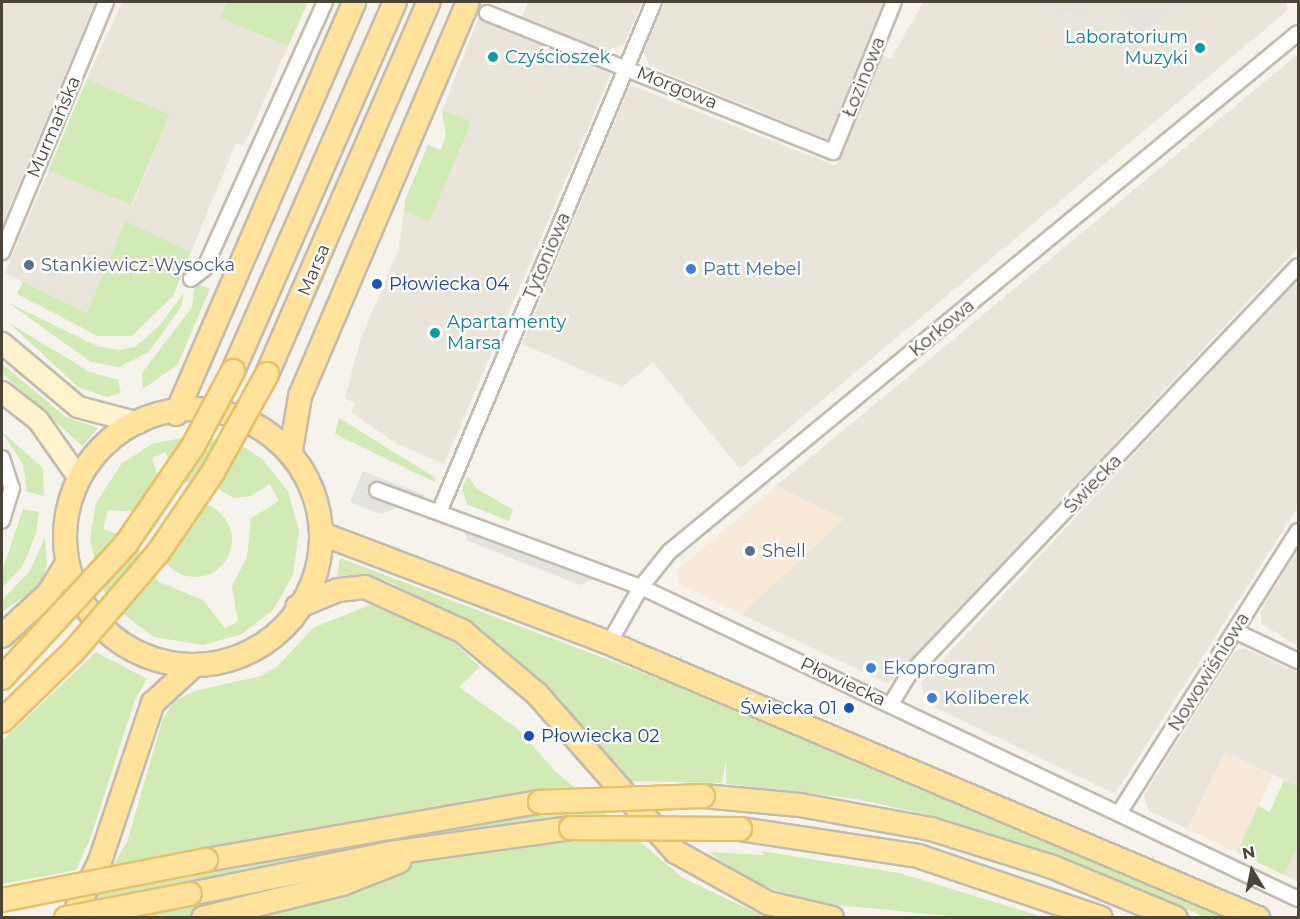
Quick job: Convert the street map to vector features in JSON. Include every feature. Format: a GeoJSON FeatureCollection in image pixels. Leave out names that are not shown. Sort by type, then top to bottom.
{"type":"FeatureCollection","features":[{"type":"Feature","properties":{"kind":"main road"},"geometry":{"type":"LineString","coordinates":[[176,414],[354,2]]}},
{"type":"Feature","properties":{"kind":"main road","name":"Marsa"},"geometry":{"type":"LineString","coordinates":[[2,678],[78,602],[158,500],[233,371],[395,2]]}},
{"type":"Feature","properties":{"kind":"main road","name":"Marsa"},"geometry":{"type":"LineString","coordinates":[[2,721],[95,629],[176,527],[229,446],[273,362],[429,2]]}},
{"type":"Feature","properties":{"kind":"main road"},"geometry":{"type":"LineString","coordinates":[[410,45],[439,2]]}},
{"type":"Feature","properties":{"kind":"main road","name":"Marsa"},"geometry":{"type":"LineString","coordinates":[[291,450],[300,396],[477,7]]}},
{"type":"Feature","properties":{"kind":"main road"},"geometry":{"type":"LineString","coordinates":[[2,343],[78,407],[139,423]]}},
{"type":"Feature","properties":{"kind":"main road"},"geometry":{"type":"LineString","coordinates":[[2,392],[38,420],[78,477]]}},
{"type":"Feature","properties":{"kind":"main road"},"geometry":{"type":"LineString","coordinates":[[205,412],[244,419],[291,450],[317,491],[325,535],[317,568],[297,607],[250,652],[192,667],[148,659],[124,646],[85,609],[65,567],[64,520],[78,477],[104,445],[139,423],[176,414],[205,412]]}},
{"type":"Feature","properties":{"kind":"main road"},"geometry":{"type":"LineString","coordinates":[[325,535],[609,643],[1258,918]]}},
{"type":"Feature","properties":{"kind":"main road"},"geometry":{"type":"LineString","coordinates":[[2,636],[48,594],[65,567]]}},
{"type":"Feature","properties":{"kind":"main road"},"geometry":{"type":"LineString","coordinates":[[297,607],[365,587],[401,598],[462,631],[537,694],[676,852],[760,900],[832,918]]}},
{"type":"Feature","properties":{"kind":"main road"},"geometry":{"type":"LineString","coordinates":[[70,914],[100,861],[153,703],[192,667]]}},
{"type":"Feature","properties":{"kind":"main road"},"geometry":{"type":"LineString","coordinates":[[2,900],[261,850],[540,802],[703,796],[811,806],[931,829],[1038,862],[1176,918]]}},
{"type":"Feature","properties":{"kind":"main road"},"geometry":{"type":"LineString","coordinates":[[70,914],[190,894],[434,847],[571,828],[740,829],[918,856],[1101,918]]}},
{"type":"Feature","properties":{"kind":"main road"},"geometry":{"type":"LineString","coordinates":[[203,918],[342,884],[434,847]]}},
{"type":"Feature","properties":{"kind":"street","name":"Murmańska"},"geometry":{"type":"LineString","coordinates":[[2,252],[106,2]]}},
{"type":"Feature","properties":{"kind":"street"},"geometry":{"type":"LineString","coordinates":[[191,279],[204,269],[325,2]]}},
{"type":"Feature","properties":{"kind":"street","name":"Tytoniowa"},"geometry":{"type":"LineString","coordinates":[[440,510],[654,2]]}},
{"type":"Feature","properties":{"kind":"street","name":"Łozinowa"},"geometry":{"type":"LineString","coordinates":[[833,152],[894,2]]}},
{"type":"Feature","properties":{"kind":"street","name":"Morgowa"},"geometry":{"type":"LineString","coordinates":[[477,7],[833,152]]}},
{"type":"Feature","properties":{"kind":"street","name":"Korkowa"},"geometry":{"type":"LineString","coordinates":[[609,643],[641,587],[669,552],[1299,33]]}},
{"type":"Feature","properties":{"kind":"street","name":"Świecka"},"geometry":{"type":"LineString","coordinates":[[891,704],[907,678],[1299,267]]}},
{"type":"Feature","properties":{"kind":"street"},"geometry":{"type":"LineString","coordinates":[[2,458],[12,488],[2,521]]}},
{"type":"Feature","properties":{"kind":"street","name":"Płowiecka"},"geometry":{"type":"LineString","coordinates":[[377,490],[440,510],[641,587],[1299,899]]}},
{"type":"Feature","properties":{"kind":"street","name":"Nowowiśniowa"},"geometry":{"type":"LineString","coordinates":[[1119,813],[1299,531]]}},
{"type":"Feature","properties":{"kind":"street"},"geometry":{"type":"LineString","coordinates":[[1235,631],[1299,661]]}},
{"type":"Feature","properties":{"kind":"shaded area"},"geometry":{"type":"Polygon","coordinates":[[[2,2],[95,2],[2,225],[2,2]]]}},
{"type":"Feature","properties":{"kind":"shaded area"},"geometry":{"type":"Polygon","coordinates":[[[122,2],[227,2],[220,18],[288,46],[244,146],[236,143],[191,252],[125,222],[87,313],[5,273],[49,170],[132,206],[170,114],[87,79],[122,2]]]}},
{"type":"Feature","properties":{"kind":"shaded area"},"geometry":{"type":"Polygon","coordinates":[[[528,2],[642,2],[624,44],[606,51],[522,18],[528,2]]]}},
{"type":"Feature","properties":{"kind":"shaded area"},"geometry":{"type":"Polygon","coordinates":[[[665,2],[884,2],[827,139],[650,66],[644,52],[665,2]]]}},
{"type":"Feature","properties":{"kind":"shaded area"},"geometry":{"type":"Polygon","coordinates":[[[923,2],[1052,2],[1050,8],[1072,18],[1092,2],[1112,2],[1140,34],[1179,2],[1286,2],[1288,10],[740,469],[653,362],[622,387],[522,344],[630,85],[836,166],[881,55],[891,59],[923,2]]]}},
{"type":"Feature","properties":{"kind":"shaded area"},"geometry":{"type":"Polygon","coordinates":[[[1052,2],[1092,2],[1073,18],[1049,7],[1052,2]]]}},
{"type":"Feature","properties":{"kind":"shaded area"},"geometry":{"type":"Polygon","coordinates":[[[1112,2],[1179,2],[1140,34],[1112,2]]]}},
{"type":"Feature","properties":{"kind":"shaded area"},"geometry":{"type":"Polygon","coordinates":[[[478,19],[611,74],[444,464],[397,444],[351,412],[355,403],[345,398],[360,341],[399,248],[404,210],[429,221],[472,123],[442,110],[478,19]]]}},
{"type":"Feature","properties":{"kind":"shaded area"},"geometry":{"type":"Polygon","coordinates":[[[1298,54],[1298,248],[888,684],[741,614],[844,519],[776,486],[1298,54]]]}},
{"type":"Feature","properties":{"kind":"shaded area"},"geometry":{"type":"Polygon","coordinates":[[[1298,279],[1298,507],[1115,794],[926,703],[921,683],[1298,279]]]}},
{"type":"Feature","properties":{"kind":"shaded area"},"geometry":{"type":"Polygon","coordinates":[[[363,471],[425,495],[423,500],[371,481],[366,493],[401,506],[381,514],[350,502],[363,471]]]}},
{"type":"Feature","properties":{"kind":"shaded area"},"geometry":{"type":"Polygon","coordinates":[[[776,486],[844,519],[741,614],[679,584],[677,570],[776,486]]]}},
{"type":"Feature","properties":{"kind":"shaded area"},"geometry":{"type":"Polygon","coordinates":[[[462,527],[595,578],[580,585],[468,541],[462,527]]]}},
{"type":"Feature","properties":{"kind":"shaded area"},"geometry":{"type":"Polygon","coordinates":[[[1298,550],[1298,646],[1261,624],[1261,610],[1298,550]]]}},
{"type":"Feature","properties":{"kind":"shaded area"},"geometry":{"type":"Polygon","coordinates":[[[1245,648],[1298,673],[1298,786],[1225,753],[1188,829],[1149,811],[1144,795],[1235,651],[1245,648]]]}},
{"type":"Feature","properties":{"kind":"shaded area"},"geometry":{"type":"Polygon","coordinates":[[[1225,753],[1273,775],[1237,852],[1189,830],[1225,753]]]}},
{"type":"Feature","properties":{"kind":"shaded area"},"geometry":{"type":"Polygon","coordinates":[[[1298,846],[1298,882],[1284,875],[1298,846]]]}},
{"type":"Feature","properties":{"kind":"green space"},"geometry":{"type":"Polygon","coordinates":[[[227,2],[308,2],[288,46],[220,18],[227,2]]]}},
{"type":"Feature","properties":{"kind":"green space"},"geometry":{"type":"Polygon","coordinates":[[[87,79],[170,114],[131,205],[48,170],[87,79]]]}},
{"type":"Feature","properties":{"kind":"green space"},"geometry":{"type":"Polygon","coordinates":[[[442,110],[472,122],[429,222],[404,210],[405,200],[428,145],[441,150],[446,136],[442,110]]]}},
{"type":"Feature","properties":{"kind":"green space"},"geometry":{"type":"Polygon","coordinates":[[[125,221],[191,252],[173,296],[132,336],[98,336],[17,294],[23,282],[87,313],[125,221]]]}},
{"type":"Feature","properties":{"kind":"green space"},"geometry":{"type":"Polygon","coordinates":[[[195,283],[210,289],[178,364],[143,389],[142,373],[192,307],[195,283]]]}},
{"type":"Feature","properties":{"kind":"green space"},"geometry":{"type":"Polygon","coordinates":[[[184,293],[181,307],[149,352],[119,367],[91,362],[7,302],[97,346],[119,350],[135,347],[159,326],[184,293]]]}},
{"type":"Feature","properties":{"kind":"green space"},"geometry":{"type":"Polygon","coordinates":[[[9,323],[90,372],[118,380],[121,393],[107,397],[78,387],[9,323]]]}},
{"type":"Feature","properties":{"kind":"green space"},"geometry":{"type":"Polygon","coordinates":[[[2,364],[66,417],[98,428],[82,446],[2,373],[2,364]]]}},
{"type":"Feature","properties":{"kind":"green space"},"geometry":{"type":"Polygon","coordinates":[[[339,418],[436,478],[434,482],[335,434],[339,418]]]}},
{"type":"Feature","properties":{"kind":"green space"},"geometry":{"type":"Polygon","coordinates":[[[2,432],[43,468],[44,496],[27,492],[23,464],[2,432]]]}},
{"type":"Feature","properties":{"kind":"green space"},"geometry":{"type":"Polygon","coordinates":[[[196,435],[239,444],[262,459],[288,491],[299,531],[293,575],[273,610],[242,634],[203,645],[154,637],[115,608],[101,587],[90,539],[96,503],[122,463],[152,444],[196,435]],[[165,452],[152,458],[160,484],[141,512],[108,510],[103,529],[132,538],[159,582],[203,600],[225,628],[238,622],[232,586],[247,557],[251,518],[279,501],[270,484],[251,496],[234,498],[210,485],[183,482],[165,452]]]}},
{"type":"Feature","properties":{"kind":"green space"},"geometry":{"type":"Polygon","coordinates":[[[468,476],[476,488],[513,510],[509,521],[467,504],[462,489],[468,476]]]}},
{"type":"Feature","properties":{"kind":"green space"},"geometry":{"type":"Polygon","coordinates":[[[188,503],[202,503],[216,509],[226,519],[232,533],[232,547],[226,561],[216,571],[202,577],[188,577],[174,571],[164,561],[158,547],[158,533],[164,519],[174,509],[188,503]]]}},
{"type":"Feature","properties":{"kind":"green space"},"geometry":{"type":"Polygon","coordinates":[[[23,509],[39,512],[36,534],[22,567],[2,588],[2,572],[23,509]]]}},
{"type":"Feature","properties":{"kind":"green space"},"geometry":{"type":"Polygon","coordinates":[[[45,537],[47,564],[41,585],[2,612],[2,600],[30,571],[45,537]]]}},
{"type":"Feature","properties":{"kind":"green space"},"geometry":{"type":"Polygon","coordinates":[[[340,558],[709,698],[1227,917],[1205,917],[1059,857],[945,819],[857,799],[726,784],[726,759],[722,783],[625,781],[552,693],[497,642],[390,582],[365,574],[337,576],[340,558]]]}},
{"type":"Feature","properties":{"kind":"green space"},"geometry":{"type":"Polygon","coordinates":[[[370,605],[448,637],[480,667],[459,687],[519,730],[555,771],[683,878],[765,917],[80,918],[127,842],[163,718],[175,701],[194,691],[260,676],[277,667],[313,628],[370,605]]]}},
{"type":"Feature","properties":{"kind":"green space"},"geometry":{"type":"Polygon","coordinates":[[[96,652],[147,679],[135,700],[90,839],[76,870],[2,884],[2,741],[96,652]]]}},
{"type":"Feature","properties":{"kind":"green space"},"geometry":{"type":"Polygon","coordinates":[[[1284,780],[1298,786],[1298,846],[1284,875],[1237,852],[1258,806],[1270,812],[1284,780]]]}},
{"type":"Feature","properties":{"kind":"green space"},"geometry":{"type":"Polygon","coordinates":[[[761,851],[899,873],[1043,917],[960,917],[817,903],[751,882],[709,852],[764,855],[761,851]]]}},
{"type":"Feature","properties":{"kind":"place","name":"Laboratorium Muzyki"},"geometry":{"type":"Point","coordinates":[1200,48]}},
{"type":"Feature","properties":{"kind":"place","name":"Czyścioszek"},"geometry":{"type":"Point","coordinates":[493,57]}},
{"type":"Feature","properties":{"kind":"place","name":"Stankiewicz-Wysocka"},"geometry":{"type":"Point","coordinates":[29,265]}},
{"type":"Feature","properties":{"kind":"place","name":"Patt Mebel"},"geometry":{"type":"Point","coordinates":[691,269]}},
{"type":"Feature","properties":{"kind":"place","name":"Płowiecka 04"},"geometry":{"type":"Point","coordinates":[377,284]}},
{"type":"Feature","properties":{"kind":"place","name":"Apartamenty Marsa"},"geometry":{"type":"Point","coordinates":[435,333]}},
{"type":"Feature","properties":{"kind":"place","name":"Shell"},"geometry":{"type":"Point","coordinates":[750,551]}},
{"type":"Feature","properties":{"kind":"place","name":"Ekoprogram"},"geometry":{"type":"Point","coordinates":[871,668]}},
{"type":"Feature","properties":{"kind":"place","name":"Koliberek"},"geometry":{"type":"Point","coordinates":[932,698]}},
{"type":"Feature","properties":{"kind":"place","name":"Świecka 01"},"geometry":{"type":"Point","coordinates":[849,708]}},
{"type":"Feature","properties":{"kind":"place","name":"Płowiecka 02"},"geometry":{"type":"Point","coordinates":[529,736]}}]}
